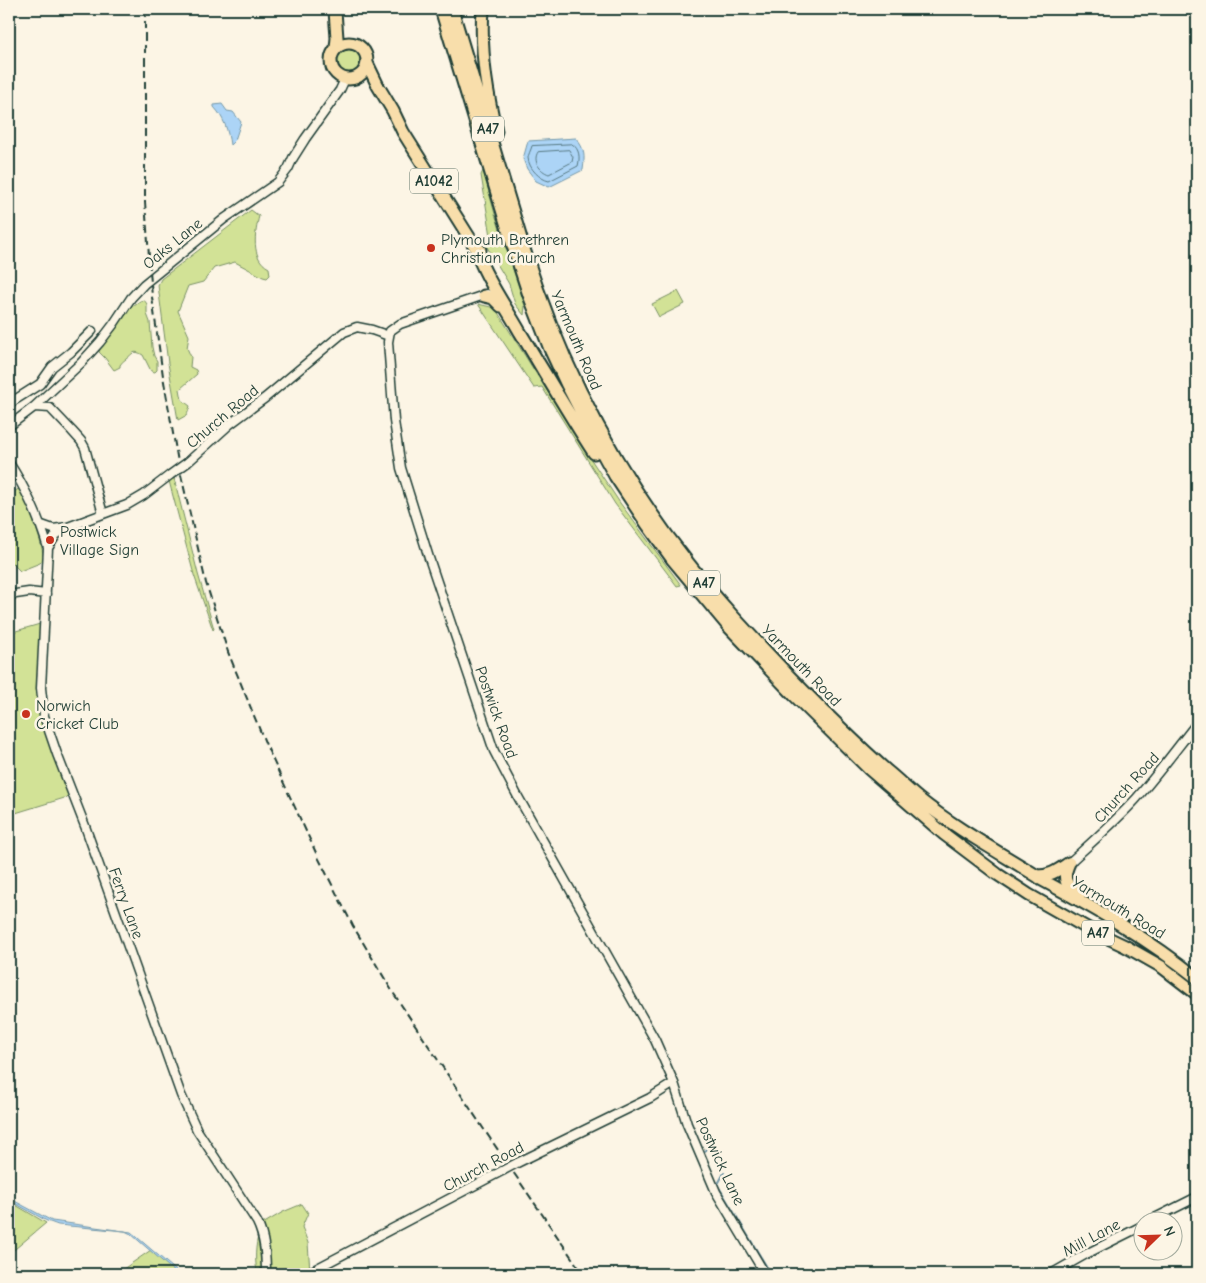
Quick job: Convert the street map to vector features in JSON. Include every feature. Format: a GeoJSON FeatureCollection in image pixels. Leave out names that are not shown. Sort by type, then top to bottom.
{"type":"FeatureCollection","features":[{"type":"Feature","properties":{"kind":"highway","name":"A47"},"geometry":{"type":"LineString","coordinates":[[441,9],[513,246],[529,295],[550,349],[598,447],[647,524]]}},
{"type":"Feature","properties":{"kind":"highway","name":"A47"},"geometry":{"type":"LineString","coordinates":[[452,9],[524,249]]}},
{"type":"Feature","properties":{"kind":"highway","name":"A47"},"geometry":{"type":"LineString","coordinates":[[483,9],[482,44],[487,92],[516,206],[524,249]]}},
{"type":"Feature","properties":{"kind":"highway"},"geometry":{"type":"LineString","coordinates":[[335,10],[347,38],[360,46],[366,55],[367,63],[364,70],[350,78],[338,76],[331,64],[337,38],[335,10]]}},
{"type":"Feature","properties":{"kind":"highway"},"geometry":{"type":"LineString","coordinates":[[336,48],[351,42]]}},
{"type":"Feature","properties":{"kind":"highway","name":"A1042"},"geometry":{"type":"LineString","coordinates":[[367,63],[397,121]]}},
{"type":"Feature","properties":{"kind":"highway","name":"A1042"},"geometry":{"type":"LineString","coordinates":[[350,78],[365,81],[374,89],[397,121],[474,245],[484,255],[497,278],[499,286],[496,290]]}},
{"type":"Feature","properties":{"kind":"highway","name":"A1042"},"geometry":{"type":"LineString","coordinates":[[474,245],[478,258],[496,290]]}},
{"type":"Feature","properties":{"kind":"highway","name":"Yarmouth Road"},"geometry":{"type":"LineString","coordinates":[[524,249],[555,334],[588,406],[624,470],[662,529],[714,596],[842,730],[918,799],[964,832],[1042,880],[1113,919],[1169,956],[1197,978]]}},
{"type":"Feature","properties":{"kind":"highway","name":"A47"},"geometry":{"type":"LineString","coordinates":[[496,290],[608,474],[647,524]]}},
{"type":"Feature","properties":{"kind":"highway","name":"A47"},"geometry":{"type":"LineString","coordinates":[[481,297],[490,297],[496,300],[515,323]]}},
{"type":"Feature","properties":{"kind":"highway","name":"Yarmouth Road"},"geometry":{"type":"LineString","coordinates":[[647,524],[673,560],[728,626],[794,695],[868,768],[944,834],[1029,896],[1162,967],[1197,994]]}},
{"type":"Feature","properties":{"kind":"highway","name":"A47"},"geometry":{"type":"LineString","coordinates":[[1069,863],[1065,875],[1072,890],[1089,900],[1113,919]]}},
{"type":"Feature","properties":{"kind":"highway"},"geometry":{"type":"LineString","coordinates":[[1037,876],[1051,874],[1069,863]]}},
{"type":"Feature","properties":{"kind":"street","name":"Oaks Lane"},"geometry":{"type":"LineString","coordinates":[[9,426],[34,407],[81,363],[113,325],[130,298],[144,284],[224,219],[284,176],[305,139],[350,78]]}},
{"type":"Feature","properties":{"kind":"street"},"geometry":{"type":"LineString","coordinates":[[481,297],[486,290],[489,278]]}},
{"type":"Feature","properties":{"kind":"street"},"geometry":{"type":"LineString","coordinates":[[388,336],[390,331],[400,324],[481,297],[496,290]]}},
{"type":"Feature","properties":{"kind":"street","name":"Church Road"},"geometry":{"type":"LineString","coordinates":[[68,527],[127,505],[144,495],[188,462],[230,424],[265,398],[344,332],[357,328],[372,330],[388,336]]}},
{"type":"Feature","properties":{"kind":"street"},"geometry":{"type":"LineString","coordinates":[[10,403],[40,384],[52,367],[71,352],[92,330]]}},
{"type":"Feature","properties":{"kind":"street","name":"Postwick Road"},"geometry":{"type":"LineString","coordinates":[[388,336],[394,422],[401,468],[432,568],[494,751],[516,795],[655,1040],[674,1083]]}},
{"type":"Feature","properties":{"kind":"street"},"geometry":{"type":"LineString","coordinates":[[71,352],[81,363]]}},
{"type":"Feature","properties":{"kind":"street"},"geometry":{"type":"LineString","coordinates":[[45,397],[46,405],[81,441],[103,514]]}},
{"type":"Feature","properties":{"kind":"street"},"geometry":{"type":"LineString","coordinates":[[34,407],[50,408]]}},
{"type":"Feature","properties":{"kind":"street"},"geometry":{"type":"LineString","coordinates":[[9,463],[18,477],[48,548]]}},
{"type":"Feature","properties":{"kind":"street"},"geometry":{"type":"LineString","coordinates":[[39,524],[53,529],[68,527]]}},
{"type":"Feature","properties":{"kind":"street"},"geometry":{"type":"LineString","coordinates":[[48,548],[56,535],[68,527]]}},
{"type":"Feature","properties":{"kind":"street","name":"Ferry Lane"},"geometry":{"type":"LineString","coordinates":[[48,548],[42,688],[46,720],[181,1095],[197,1130],[257,1222],[265,1250],[266,1274]]}},
{"type":"Feature","properties":{"kind":"street"},"geometry":{"type":"LineString","coordinates":[[9,596],[29,592],[46,594]]}},
{"type":"Feature","properties":{"kind":"street","name":"Church Road"},"geometry":{"type":"LineString","coordinates":[[1069,863],[1102,834],[1135,800],[1197,723]]}},
{"type":"Feature","properties":{"kind":"street","name":"Church Road"},"geometry":{"type":"LineString","coordinates":[[306,1274],[517,1163],[650,1098],[674,1083]]}},
{"type":"Feature","properties":{"kind":"street","name":"Postwick Lane"},"geometry":{"type":"LineString","coordinates":[[674,1083],[687,1124],[716,1192],[765,1274]]}},
{"type":"Feature","properties":{"kind":"street"},"geometry":{"type":"LineString","coordinates":[[1171,1210],[1197,1197]]}},
{"type":"Feature","properties":{"kind":"street","name":"Mill Lane"},"geometry":{"type":"LineString","coordinates":[[1051,1274],[1134,1229]]}},
{"type":"Feature","properties":{"kind":"green space"},"geometry":{"type":"Polygon","coordinates":[[[348,48],[358,51],[361,61],[358,71],[348,74],[338,71],[335,61],[338,51],[348,48]]]}},
{"type":"Feature","properties":{"kind":"green space"},"geometry":{"type":"Polygon","coordinates":[[[483,171],[525,306],[524,315],[515,304],[509,284],[484,242],[491,236],[481,175],[483,171]]]}},
{"type":"Feature","properties":{"kind":"green space"},"geometry":{"type":"Polygon","coordinates":[[[251,210],[259,216],[255,237],[256,252],[263,264],[269,268],[270,275],[267,278],[263,277],[235,262],[214,268],[203,282],[188,286],[178,311],[189,336],[187,348],[191,357],[190,367],[196,370],[197,374],[180,389],[182,400],[190,406],[187,415],[178,420],[168,363],[158,285],[161,279],[251,210]]]}},
{"type":"Feature","properties":{"kind":"green space"},"geometry":{"type":"Polygon","coordinates":[[[678,291],[685,304],[659,317],[652,304],[678,291]]]}},
{"type":"Feature","properties":{"kind":"green space"},"geometry":{"type":"Polygon","coordinates":[[[144,300],[147,304],[157,370],[155,372],[151,371],[143,355],[135,352],[120,367],[114,370],[99,352],[100,349],[131,307],[144,300]]]}},
{"type":"Feature","properties":{"kind":"green space"},"geometry":{"type":"Polygon","coordinates":[[[478,304],[495,308],[620,503],[681,585],[677,586],[615,504],[542,387],[534,388],[478,304]]]}},
{"type":"Feature","properties":{"kind":"green space"},"geometry":{"type":"Polygon","coordinates":[[[174,478],[213,630],[194,575],[169,481],[174,478]]]}},
{"type":"Feature","properties":{"kind":"green space"},"geometry":{"type":"Polygon","coordinates":[[[20,488],[31,514],[44,559],[40,563],[20,571],[9,560],[9,495],[20,488]]]}},
{"type":"Feature","properties":{"kind":"green space"},"geometry":{"type":"Polygon","coordinates":[[[40,624],[39,697],[71,796],[9,815],[9,633],[40,624]]]}},
{"type":"Feature","properties":{"kind":"green space"},"geometry":{"type":"Polygon","coordinates":[[[9,1201],[46,1223],[9,1254],[9,1201]]]}},
{"type":"Feature","properties":{"kind":"green space"},"geometry":{"type":"Polygon","coordinates":[[[302,1204],[308,1213],[302,1227],[308,1243],[310,1272],[306,1274],[255,1274],[257,1272],[256,1248],[261,1225],[283,1212],[302,1204]]]}},
{"type":"Feature","properties":{"kind":"green space"},"geometry":{"type":"Polygon","coordinates":[[[151,1250],[178,1274],[116,1274],[151,1250]]]}},
{"type":"Feature","properties":{"kind":"water"},"geometry":{"type":"Polygon","coordinates":[[[222,104],[227,111],[233,112],[241,122],[235,140],[230,145],[225,125],[214,107],[214,105],[222,104]]]}},
{"type":"Feature","properties":{"kind":"water"},"geometry":{"type":"Polygon","coordinates":[[[576,138],[584,153],[583,170],[549,187],[536,181],[527,169],[523,159],[528,141],[576,138]]]}},
{"type":"Feature","properties":{"kind":"water"},"geometry":{"type":"Polygon","coordinates":[[[9,1198],[52,1221],[122,1231],[58,1225],[47,1221],[9,1200],[9,1198]]]}},
{"type":"Feature","properties":{"kind":"water"},"geometry":{"type":"Polygon","coordinates":[[[125,1231],[131,1232],[180,1274],[177,1274],[131,1234],[125,1231]]]}},
{"type":"Feature","properties":{"kind":"waterway"},"geometry":{"type":"LineString","coordinates":[[708,1147],[703,1153],[714,1178]]}},
{"type":"Feature","properties":{"kind":"waterway"},"geometry":{"type":"LineString","coordinates":[[718,1184],[724,1173]]}},
{"type":"Feature","properties":{"kind":"waterway"},"geometry":{"type":"LineString","coordinates":[[717,1184],[771,1274]]}},
{"type":"Feature","properties":{"kind":"waterway"},"geometry":{"type":"LineString","coordinates":[[269,1268],[272,1274]]}},
{"type":"Feature","properties":{"kind":"railway"},"geometry":{"type":"LineString","coordinates":[[145,9],[145,202],[152,297],[178,462],[206,583],[228,652],[266,745],[318,857],[353,926],[394,994],[583,1274]]}},
{"type":"Feature","properties":{"kind":"place","name":"Plymouth Brethren Christian Church"},"geometry":{"type":"Point","coordinates":[431,248]}},
{"type":"Feature","properties":{"kind":"place","name":"Postwick Village Sign"},"geometry":{"type":"Point","coordinates":[50,540]}},
{"type":"Feature","properties":{"kind":"place","name":"Norwich Cricket Club"},"geometry":{"type":"Point","coordinates":[26,714]}}]}
